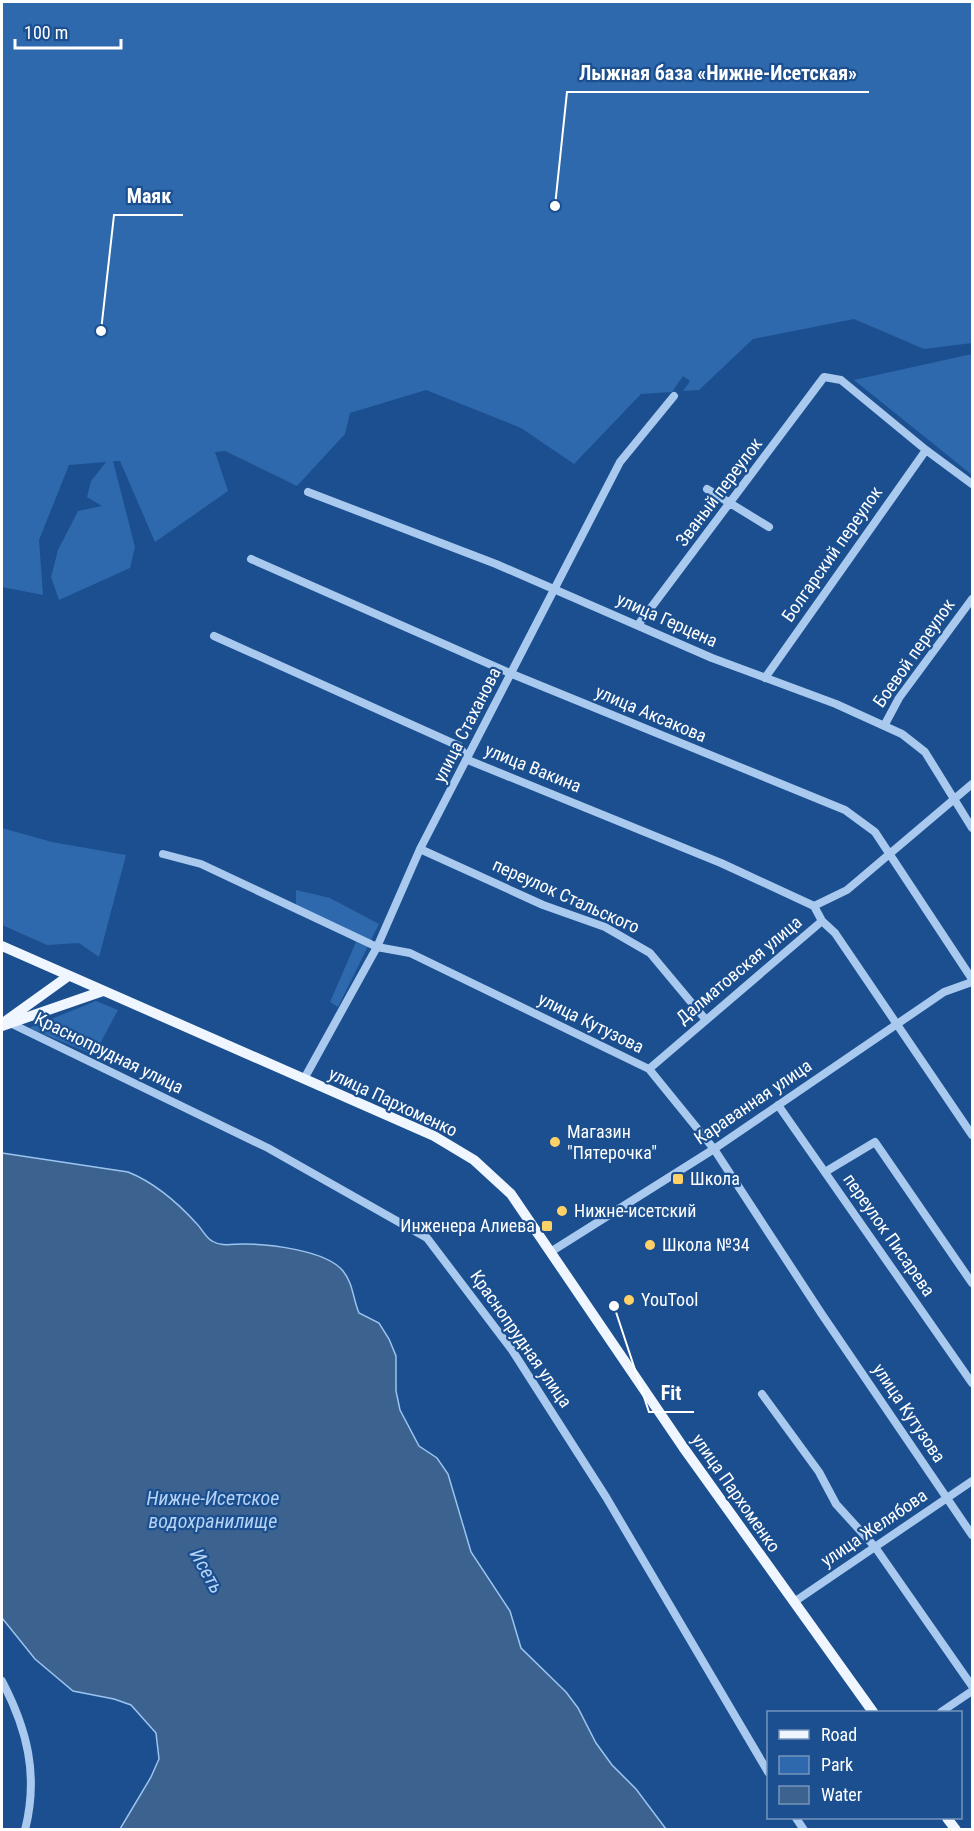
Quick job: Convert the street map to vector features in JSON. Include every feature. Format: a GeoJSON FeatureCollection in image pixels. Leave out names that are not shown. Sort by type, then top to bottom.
{"type":"FeatureCollection","features":[{"type":"Feature","properties":{"kind":"main road","name":"улица Пархоменко"},"geometry":{"type":"LineString","coordinates":[[2,946],[67,977],[434,1136],[474,1160],[511,1194],[552,1251],[683,1447],[872,1711]]}},
{"type":"Feature","properties":{"kind":"main road"},"geometry":{"type":"LineString","coordinates":[[4,1025],[67,977]]}},
{"type":"Feature","properties":{"kind":"main road"},"geometry":{"type":"LineString","coordinates":[[4,1025],[103,991]]}},
{"type":"Feature","properties":{"kind":"street","name":"Званый переулок"},"geometry":{"type":"LineString","coordinates":[[638,625],[824,377],[841,380],[926,450]]}},
{"type":"Feature","properties":{"kind":"street","name":"улица Стаханова"},"geometry":{"type":"LineString","coordinates":[[304,1079],[377,947],[420,849],[620,462],[674,396]]}},
{"type":"Feature","properties":{"kind":"street"},"geometry":{"type":"LineString","coordinates":[[926,450],[972,484]]}},
{"type":"Feature","properties":{"kind":"street","name":"Болгарский переулок"},"geometry":{"type":"LineString","coordinates":[[765,678],[926,450]]}},
{"type":"Feature","properties":{"kind":"street"},"geometry":{"type":"LineString","coordinates":[[706,489],[769,526]]}},
{"type":"Feature","properties":{"kind":"street","name":"улица Герцена"},"geometry":{"type":"LineString","coordinates":[[308,492],[555,589],[765,678],[836,704],[902,734],[925,752],[972,828]]}},
{"type":"Feature","properties":{"kind":"street","name":"улица Аксакова"},"geometry":{"type":"LineString","coordinates":[[251,559],[512,674],[845,810],[875,832],[972,980]]}},
{"type":"Feature","properties":{"kind":"street","name":"Боевой переулок"},"geometry":{"type":"LineString","coordinates":[[884,726],[899,698],[972,598]]}},
{"type":"Feature","properties":{"kind":"street","name":"улица Вакина"},"geometry":{"type":"LineString","coordinates":[[214,636],[459,746],[468,760],[721,863],[814,906]]}},
{"type":"Feature","properties":{"kind":"street","name":"Далматовская улица"},"geometry":{"type":"LineString","coordinates":[[649,1069],[822,921],[814,906],[847,890],[972,784]]}},
{"type":"Feature","properties":{"kind":"street","name":"переулок Стальского"},"geometry":{"type":"LineString","coordinates":[[420,849],[543,905],[605,927],[650,953],[706,1020]]}},
{"type":"Feature","properties":{"kind":"street","name":"улица Кутузова"},"geometry":{"type":"LineString","coordinates":[[163,854],[201,864],[377,947],[410,953],[649,1069],[714,1149],[972,1535]]}},
{"type":"Feature","properties":{"kind":"street"},"geometry":{"type":"LineString","coordinates":[[822,921],[835,933],[972,1135]]}},
{"type":"Feature","properties":{"kind":"street","name":"Караванная улица"},"geometry":{"type":"LineString","coordinates":[[552,1251],[714,1149],[944,992],[972,980]]}},
{"type":"Feature","properties":{"kind":"street","name":"Краснопрудная улица"},"geometry":{"type":"LineString","coordinates":[[4,1025],[268,1148],[426,1238],[493,1322],[606,1497],[767,1770]]}},
{"type":"Feature","properties":{"kind":"street","name":"переулок Писарева"},"geometry":{"type":"LineString","coordinates":[[778,1105],[972,1383]]}},
{"type":"Feature","properties":{"kind":"street"},"geometry":{"type":"LineString","coordinates":[[825,1172],[875,1142],[972,1283]]}},
{"type":"Feature","properties":{"kind":"street"},"geometry":{"type":"LineString","coordinates":[[762,1394],[819,1472],[836,1504],[875,1547],[972,1686]]}},
{"type":"Feature","properties":{"kind":"street","name":"улица Желябова"},"geometry":{"type":"LineString","coordinates":[[794,1602],[972,1481]]}},
{"type":"Feature","properties":{"kind":"street"},"geometry":{"type":"LineString","coordinates":[[2,1681],[26,1734],[31,1776],[30,1810],[25,1830]]}},
{"type":"Feature","properties":{"kind":"street"},"geometry":{"type":"LineString","coordinates":[[944,1711],[972,1691]]}},
{"type":"Feature","properties":{"kind":"green space"},"geometry":{"type":"Polygon","coordinates":[[[2,2],[972,2],[972,343],[924,349],[854,319],[753,339],[699,390],[683,391],[690,381],[683,376],[672,392],[641,394],[574,464],[521,428],[426,390],[350,413],[345,434],[297,486],[225,451],[215,452],[228,491],[155,542],[120,461],[113,461],[135,547],[130,568],[59,600],[51,577],[58,550],[78,511],[102,506],[87,497],[91,481],[106,462],[69,465],[39,540],[43,595],[2,587],[2,2]]]}},
{"type":"Feature","properties":{"kind":"green space"},"geometry":{"type":"Polygon","coordinates":[[[972,354],[972,475],[854,380],[972,354]]]}},
{"type":"Feature","properties":{"kind":"green space"},"geometry":{"type":"Polygon","coordinates":[[[2,828],[52,842],[126,855],[99,957],[79,943],[47,945],[2,925],[2,828]]]}},
{"type":"Feature","properties":{"kind":"green space"},"geometry":{"type":"Polygon","coordinates":[[[296,890],[330,898],[379,924],[338,1007],[330,1002],[356,942],[296,905],[296,890]]]}},
{"type":"Feature","properties":{"kind":"green space"},"geometry":{"type":"Polygon","coordinates":[[[96,1001],[118,1010],[94,1055],[29,1028],[96,1001]]]}},
{"type":"Feature","properties":{"kind":"water","name":"Нижне-Исетское водохранилище"},"geometry":{"type":"Polygon","coordinates":[[[2,1153],[128,1172],[147,1181],[165,1194],[190,1216],[208,1238],[216,1243],[267,1245],[310,1253],[335,1264],[343,1271],[351,1286],[359,1313],[379,1323],[389,1339],[396,1356],[396,1391],[400,1410],[419,1446],[437,1458],[448,1474],[471,1552],[510,1611],[521,1648],[566,1692],[578,1708],[596,1743],[612,1765],[636,1789],[666,1829],[120,1829],[159,1759],[156,1733],[131,1705],[114,1699],[73,1691],[35,1659],[2,1618],[2,1153]]]}},
{"type":"Feature","properties":{"kind":"place","name":"Лыжная база «Нижне-Исетская»"},"geometry":{"type":"Point","coordinates":[555,206]}},
{"type":"Feature","properties":{"kind":"place","name":"Маяк"},"geometry":{"type":"Point","coordinates":[101,331]}},
{"type":"Feature","properties":{"kind":"place","name":"Магазин \"Пятерочка\""},"geometry":{"type":"Point","coordinates":[555,1142]}},
{"type":"Feature","properties":{"kind":"place","name":"Школа"},"geometry":{"type":"Point","coordinates":[678,1179]}},
{"type":"Feature","properties":{"kind":"place","name":"Нижне-исетский"},"geometry":{"type":"Point","coordinates":[562,1211]}},
{"type":"Feature","properties":{"kind":"place","name":"Инженера Алиева"},"geometry":{"type":"Point","coordinates":[547,1226]}},
{"type":"Feature","properties":{"kind":"place","name":"Школа №34"},"geometry":{"type":"Point","coordinates":[650,1245]}},
{"type":"Feature","properties":{"kind":"place","name":"YouTool"},"geometry":{"type":"Point","coordinates":[629,1300]}},
{"type":"Feature","properties":{"kind":"place","name":"Fit"},"geometry":{"type":"Point","coordinates":[614,1306]}},
{"type":"Feature","properties":{"kind":"water label","name":"Исеть"},"geometry":{"type":"Point","coordinates":[207,1571]}}]}
